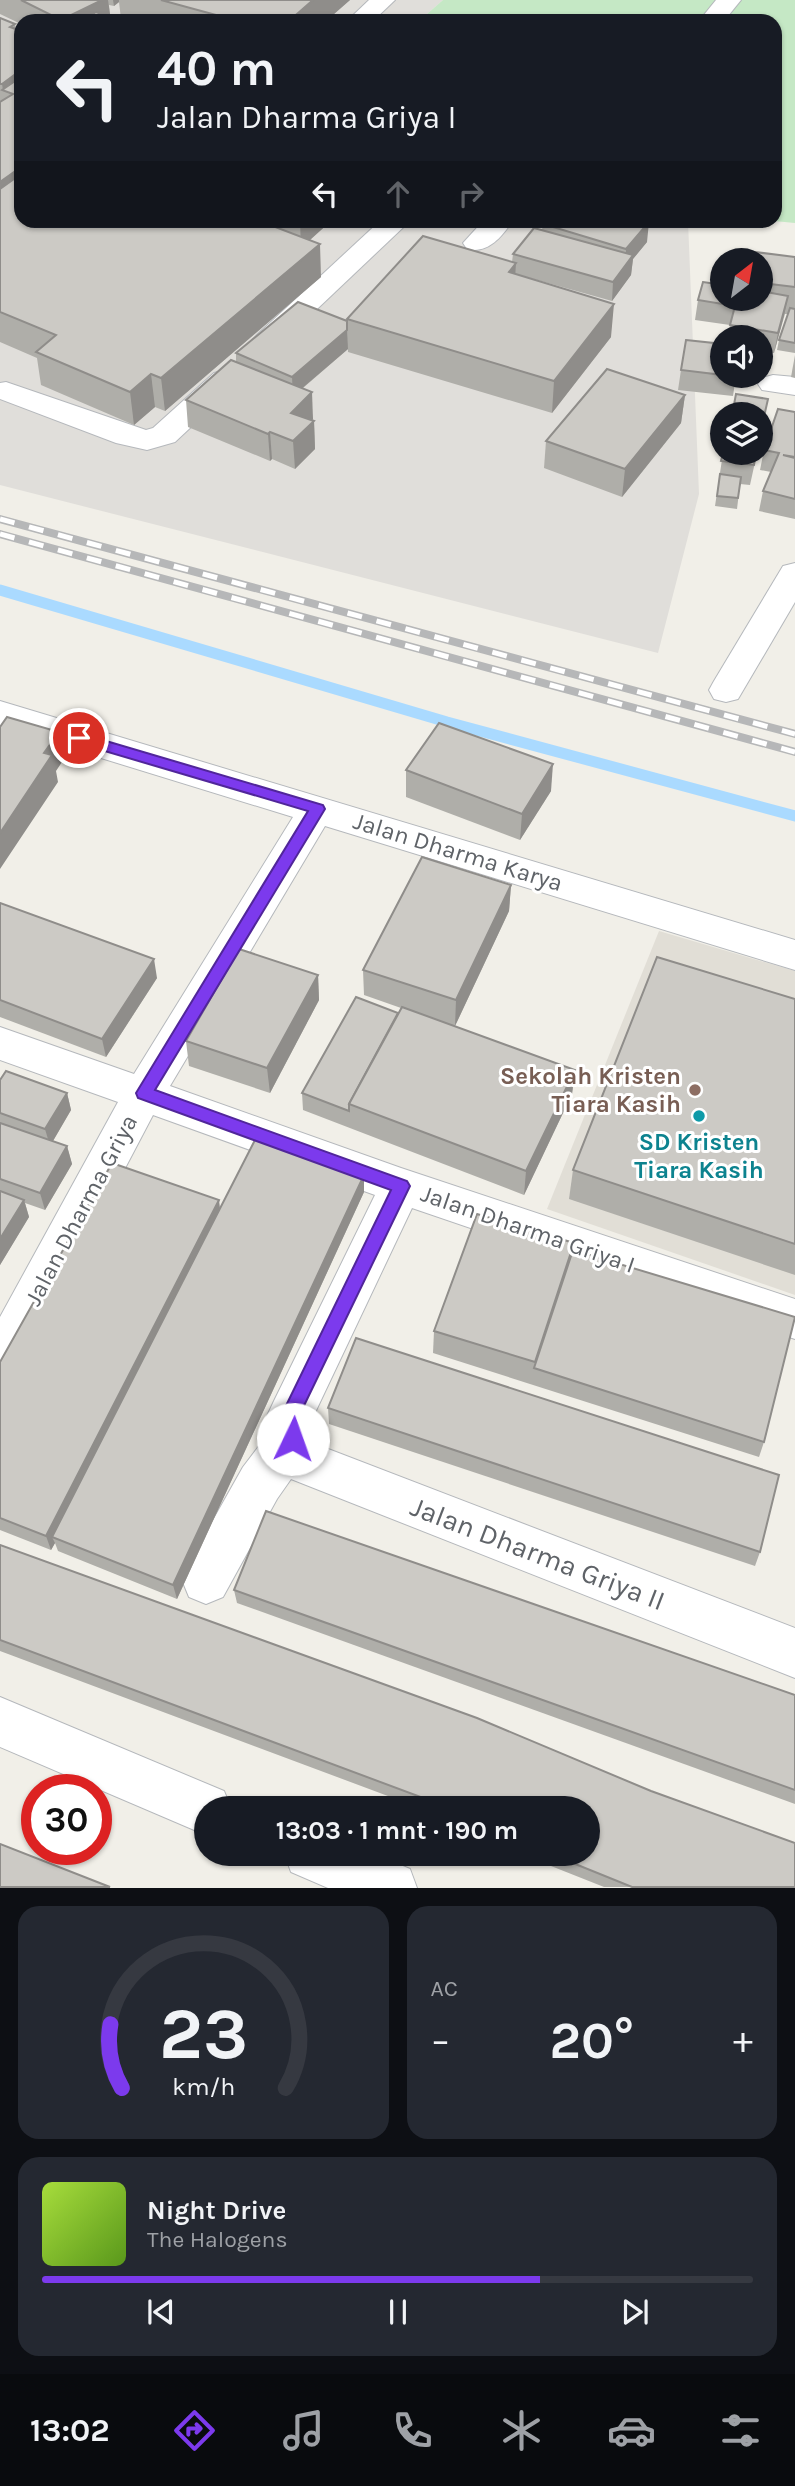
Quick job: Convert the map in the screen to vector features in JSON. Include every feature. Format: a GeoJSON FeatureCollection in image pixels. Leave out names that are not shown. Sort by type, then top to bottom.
{"type":"FeatureCollection","features":[{"type":"Feature","properties":{"kind":"street"},"geometry":{"type":"LineString","coordinates":[[367,14],[383,0]]}},
{"type":"Feature","properties":{"kind":"street"},"geometry":{"type":"LineString","coordinates":[[717,14],[729,0]]}},
{"type":"Feature","properties":{"kind":"street"},"geometry":{"type":"LineString","coordinates":[[6,391],[127,436],[147,440],[164,435],[389,228]]}},
{"type":"Feature","properties":{"kind":"street"},"geometry":{"type":"LineString","coordinates":[[477,243],[492,228]]}},
{"type":"Feature","properties":{"kind":"street"},"geometry":{"type":"LineString","coordinates":[[726,690],[795,575]]}},
{"type":"Feature","properties":{"kind":"street","name":"Jalan Dharma Karya"},"geometry":{"type":"LineString","coordinates":[[0,714],[795,955]]}},
{"type":"Feature","properties":{"kind":"street","name":"Jalan Dharma Griya"},"geometry":{"type":"LineString","coordinates":[[0,1361],[144,1093],[317,809]]}},
{"type":"Feature","properties":{"kind":"street","name":"Jalan Dharma Griya I"},"geometry":{"type":"LineString","coordinates":[[0,1043],[401,1186],[795,1319]]}},
{"type":"Feature","properties":{"kind":"street"},"geometry":{"type":"LineString","coordinates":[[206,1580],[260,1483],[293,1439],[290,1416],[401,1186]]}},
{"type":"Feature","properties":{"kind":"street","name":"Jalan Dharma Griya II"},"geometry":{"type":"LineString","coordinates":[[293,1439],[307,1463],[795,1653]]}},
{"type":"Feature","properties":{"kind":"street"},"geometry":{"type":"LineString","coordinates":[[0,1722],[194,1804]]}},
{"type":"Feature","properties":{"kind":"street"},"geometry":{"type":"LineString","coordinates":[[340,1866],[391,1888]]}},
{"type":"Feature","properties":{"kind":"shaded area"},"geometry":{"type":"Polygon","coordinates":[[[0,0],[443,0],[427,14],[14,14],[14,228],[688,228],[699,494],[658,653],[0,485],[0,0]]]}},
{"type":"Feature","properties":{"kind":"shaded area","name":"Sekolah Kristen Tiara Kasih"},"geometry":{"type":"Polygon","coordinates":[[[659,931],[795,971],[795,1295],[547,1209],[659,931]]]}},
{"type":"Feature","properties":{"kind":"green space"},"geometry":{"type":"Polygon","coordinates":[[[443,0],[795,0],[795,223],[782,222],[782,14],[427,14],[443,0]]]}},
{"type":"Feature","properties":{"kind":"building"},"geometry":{"type":"Polygon","coordinates":[[[21,0],[102,0],[73,14],[49,14],[21,0]]]}},
{"type":"Feature","properties":{"kind":"building"},"geometry":{"type":"Polygon","coordinates":[[[161,0],[313,0],[297,14],[212,14],[161,0]]]}},
{"type":"Feature","properties":{"kind":"building"},"geometry":{"type":"Polygon","coordinates":[[[0,18],[14,24],[10,27],[14,28],[14,75],[0,84],[0,18]]]}},
{"type":"Feature","properties":{"kind":"building"},"geometry":{"type":"Polygon","coordinates":[[[14,82],[14,172],[0,182],[0,102],[13,94],[2,90],[14,82]]]}},
{"type":"Feature","properties":{"kind":"building"},"geometry":{"type":"Polygon","coordinates":[[[14,179],[14,228],[278,228],[320,244],[161,378],[151,374],[130,392],[36,352],[56,335],[0,312],[0,189],[14,179]]]}},
{"type":"Feature","properties":{"kind":"building"},"geometry":{"type":"Polygon","coordinates":[[[534,228],[633,255],[613,282],[513,254],[534,228]]]}},
{"type":"Feature","properties":{"kind":"building"},"geometry":{"type":"Polygon","coordinates":[[[556,228],[644,228],[626,249],[556,228]]]}},
{"type":"Feature","properties":{"kind":"building"},"geometry":{"type":"Polygon","coordinates":[[[423,236],[516,263],[509,272],[614,304],[554,381],[347,319],[423,236]]]}},
{"type":"Feature","properties":{"kind":"building"},"geometry":{"type":"Polygon","coordinates":[[[774,254],[795,257],[795,287],[774,285],[774,254]]]}},
{"type":"Feature","properties":{"kind":"building"},"geometry":{"type":"Polygon","coordinates":[[[703,282],[710,283],[710,302],[698,300],[703,282]]]}},
{"type":"Feature","properties":{"kind":"building"},"geometry":{"type":"Polygon","coordinates":[[[774,293],[788,296],[778,333],[773,332],[773,325],[730,325],[733,312],[774,312],[774,293]]]}},
{"type":"Feature","properties":{"kind":"building"},"geometry":{"type":"Polygon","coordinates":[[[298,302],[347,321],[347,330],[292,377],[236,353],[298,302]]]}},
{"type":"Feature","properties":{"kind":"building"},"geometry":{"type":"Polygon","coordinates":[[[790,308],[795,309],[795,343],[779,340],[790,308]]]}},
{"type":"Feature","properties":{"kind":"building"},"geometry":{"type":"Polygon","coordinates":[[[686,340],[710,343],[710,373],[681,370],[686,340]]]}},
{"type":"Feature","properties":{"kind":"building"},"geometry":{"type":"Polygon","coordinates":[[[231,360],[312,392],[291,413],[314,421],[293,441],[270,432],[268,434],[186,400],[231,360]]]}},
{"type":"Feature","properties":{"kind":"building"},"geometry":{"type":"Polygon","coordinates":[[[607,369],[685,395],[625,469],[546,441],[607,369]]]}},
{"type":"Feature","properties":{"kind":"building"},"geometry":{"type":"Polygon","coordinates":[[[736,394],[768,399],[767,402],[734,402],[736,394]]]}},
{"type":"Feature","properties":{"kind":"building"},"geometry":{"type":"Polygon","coordinates":[[[778,409],[795,412],[795,457],[783,455],[795,458],[795,499],[763,491],[779,453],[773,452],[773,424],[778,409]]]}},
{"type":"Feature","properties":{"kind":"building"},"geometry":{"type":"Polygon","coordinates":[[[720,474],[741,477],[738,498],[717,496],[720,474]]]}},
{"type":"Feature","properties":{"kind":"building"},"geometry":{"type":"Polygon","coordinates":[[[7,717],[59,732],[44,753],[52,755],[0,833],[0,727],[7,717]]]}},
{"type":"Feature","properties":{"kind":"building"},"geometry":{"type":"Polygon","coordinates":[[[439,723],[553,764],[522,814],[406,770],[439,723]]]}},
{"type":"Feature","properties":{"kind":"building"},"geometry":{"type":"Polygon","coordinates":[[[422,857],[511,885],[456,1000],[363,970],[422,857]]]}},
{"type":"Feature","properties":{"kind":"building"},"geometry":{"type":"Polygon","coordinates":[[[0,903],[154,959],[102,1039],[0,1000],[0,903]]]}},
{"type":"Feature","properties":{"kind":"building"},"geometry":{"type":"Polygon","coordinates":[[[239,949],[318,975],[267,1068],[186,1041],[239,949]]]}},
{"type":"Feature","properties":{"kind":"building","name":"Sekolah Kristen Tiara Kasih"},"geometry":{"type":"Polygon","coordinates":[[[657,957],[795,999],[795,1244],[573,1170],[657,957]]]}},
{"type":"Feature","properties":{"kind":"building"},"geometry":{"type":"Polygon","coordinates":[[[356,997],[398,1013],[349,1104],[349,1111],[302,1093],[356,997]]]}},
{"type":"Feature","properties":{"kind":"building"},"geometry":{"type":"Polygon","coordinates":[[[402,1007],[575,1070],[526,1171],[349,1104],[402,1007]]]}},
{"type":"Feature","properties":{"kind":"building"},"geometry":{"type":"Polygon","coordinates":[[[6,1071],[67,1093],[45,1129],[0,1113],[0,1080],[6,1071]]]}},
{"type":"Feature","properties":{"kind":"building"},"geometry":{"type":"Polygon","coordinates":[[[0,1123],[67,1146],[40,1193],[0,1179],[0,1123]]]}},
{"type":"Feature","properties":{"kind":"building"},"geometry":{"type":"Polygon","coordinates":[[[256,1138],[364,1175],[173,1585],[52,1537],[256,1138]]]}},
{"type":"Feature","properties":{"kind":"building"},"geometry":{"type":"Polygon","coordinates":[[[112,1163],[219,1200],[46,1536],[0,1518],[0,1362],[112,1163]]]}},
{"type":"Feature","properties":{"kind":"building"},"geometry":{"type":"Polygon","coordinates":[[[0,1191],[24,1200],[0,1239],[0,1191]]]}},
{"type":"Feature","properties":{"kind":"building"},"geometry":{"type":"Polygon","coordinates":[[[477,1214],[574,1243],[535,1362],[434,1331],[477,1214]]]}},
{"type":"Feature","properties":{"kind":"building"},"geometry":{"type":"Polygon","coordinates":[[[573,1250],[795,1317],[764,1442],[534,1368],[573,1250]]]}},
{"type":"Feature","properties":{"kind":"building"},"geometry":{"type":"Polygon","coordinates":[[[356,1338],[779,1475],[760,1552],[328,1408],[356,1338]]]}},
{"type":"Feature","properties":{"kind":"building"},"geometry":{"type":"Polygon","coordinates":[[[266,1511],[795,1695],[795,1790],[234,1590],[266,1511]]]}},
{"type":"Feature","properties":{"kind":"building"},"geometry":{"type":"Polygon","coordinates":[[[0,1545],[477,1718],[651,1791],[795,1843],[795,1887],[632,1887],[580,1866],[600,1866],[600,1796],[418,1796],[0,1640],[0,1545]]]}},
{"type":"Feature","properties":{"kind":"building"},"geometry":{"type":"Polygon","coordinates":[[[0,1844],[21,1852],[21,1865],[54,1865],[110,1887],[0,1887],[0,1844]]]}},
{"type":"Feature","properties":{"kind":"waterway"},"geometry":{"type":"LineString","coordinates":[[0,590],[447,722],[795,816]]}},
{"type":"Feature","properties":{"kind":"railway"},"geometry":{"type":"LineString","coordinates":[[0,519],[795,734]]}},
{"type":"Feature","properties":{"kind":"railway"},"geometry":{"type":"LineString","coordinates":[[0,534],[795,752]]}},
{"type":"Feature","properties":{"kind":"place","name":"Sekolah Kristen Tiara Kasih"},"geometry":{"type":"Point","coordinates":[695,1090]}},
{"type":"Feature","properties":{"kind":"place","name":"SD Kristen Tiara Kasih"},"geometry":{"type":"Point","coordinates":[699,1116]}},
{"type":"Feature","properties":{"kind":"route"},"geometry":{"type":"LineString","coordinates":[[79,738],[317,809],[144,1093],[401,1186],[290,1416],[293,1439]]}}]}
